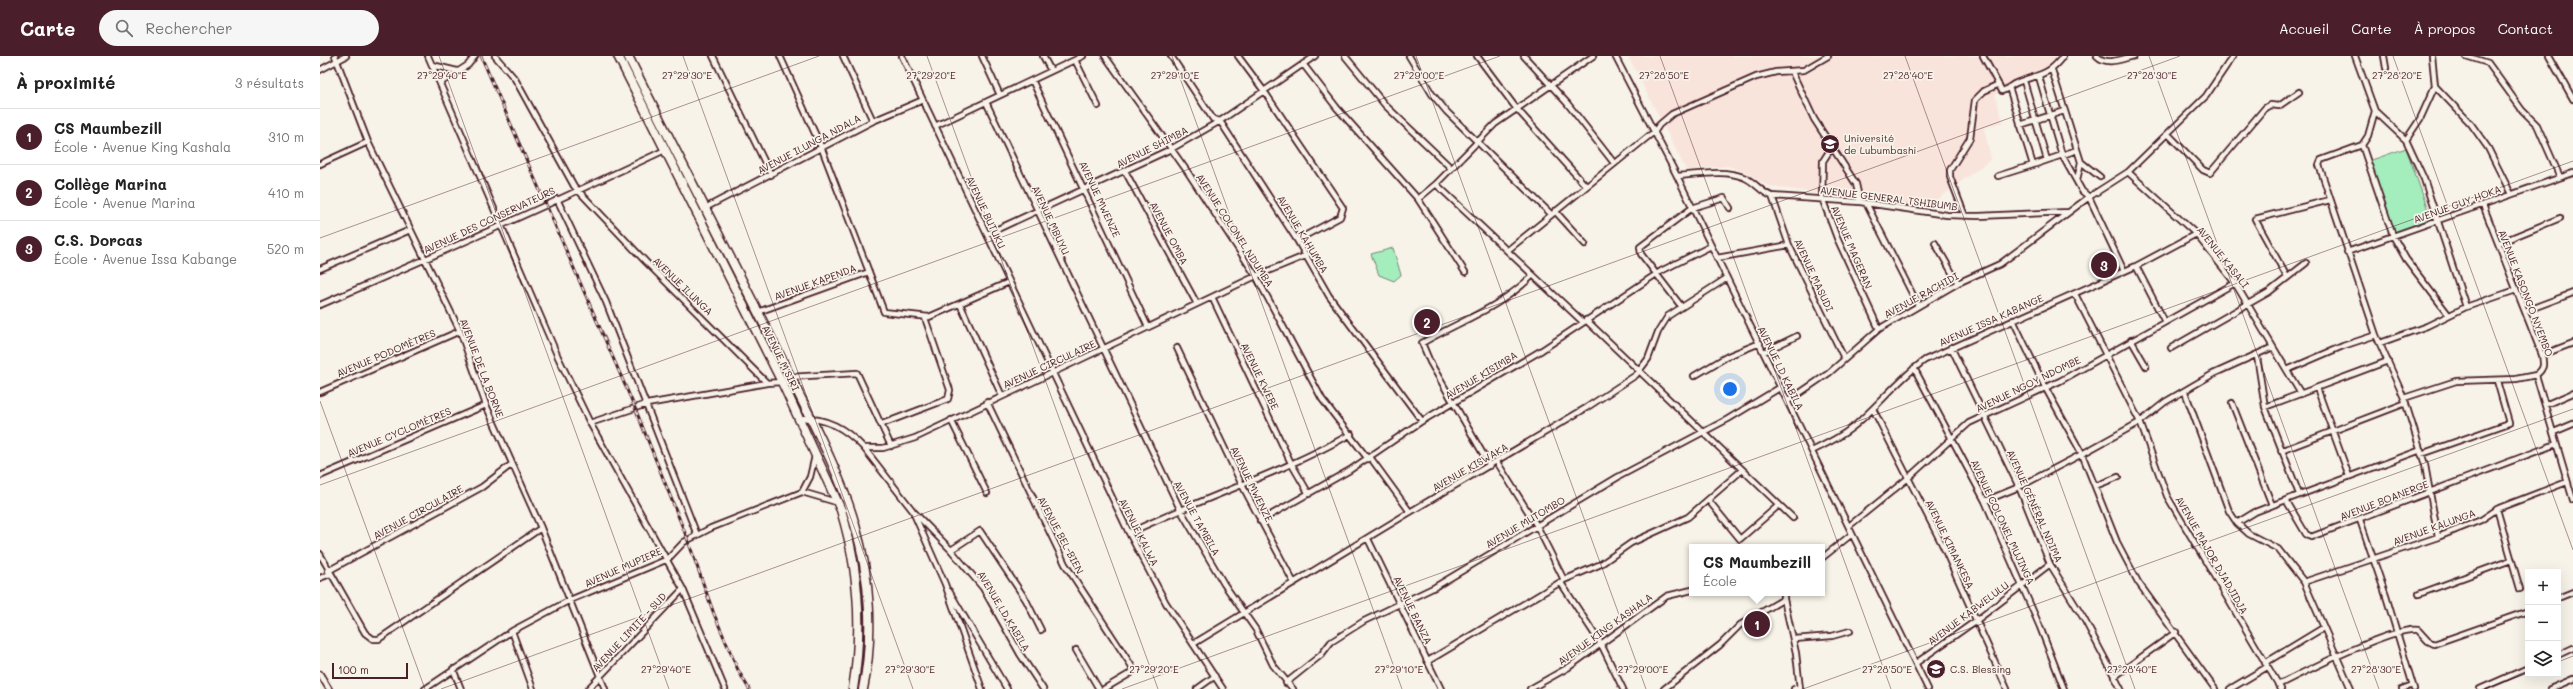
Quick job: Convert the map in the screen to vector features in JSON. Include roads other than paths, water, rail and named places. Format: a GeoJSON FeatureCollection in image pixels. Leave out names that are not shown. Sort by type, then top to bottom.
{"type":"FeatureCollection","features":[{"type":"Feature","properties":{"kind":"highway","name":"AVENUE M'SIRI"},"geometry":{"type":"LineString","coordinates":[[618,56],[782,382],[837,502],[847,532],[858,602],[858,659],[853,689]]}},
{"type":"Feature","properties":{"kind":"highway","name":"AVENUE M'SIRI"},"geometry":{"type":"LineString","coordinates":[[628,56],[758,312],[810,418],[846,497],[860,545],[869,633],[863,689]]}},
{"type":"Feature","properties":{"kind":"street"},"geometry":{"type":"LineString","coordinates":[[320,70],[336,58],[346,56]]}},
{"type":"Feature","properties":{"kind":"street"},"geometry":{"type":"LineString","coordinates":[[428,56],[590,423],[683,588],[724,688]]}},
{"type":"Feature","properties":{"kind":"street"},"geometry":{"type":"LineString","coordinates":[[440,83],[468,65],[475,56]]}},
{"type":"Feature","properties":{"kind":"street","name":"AVENUE ILUNGA"},"geometry":{"type":"LineString","coordinates":[[495,56],[515,79],[571,182],[579,189],[600,216],[767,383]]}},
{"type":"Feature","properties":{"kind":"street"},"geometry":{"type":"LineString","coordinates":[[721,56],[714,58],[771,175]]}},
{"type":"Feature","properties":{"kind":"street"},"geometry":{"type":"LineString","coordinates":[[780,56],[822,149],[869,272]]}},
{"type":"Feature","properties":{"kind":"street"},"geometry":{"type":"LineString","coordinates":[[843,56],[873,121]]}},
{"type":"Feature","properties":{"kind":"street","name":"AVENUE BUTUKU"},"geometry":{"type":"LineString","coordinates":[[902,56],[1053,375]]}},
{"type":"Feature","properties":{"kind":"street"},"geometry":{"type":"LineString","coordinates":[[982,56],[1000,95]]}},
{"type":"Feature","properties":{"kind":"street"},"geometry":{"type":"LineString","coordinates":[[1043,56],[1051,71]]}},
{"type":"Feature","properties":{"kind":"street"},"geometry":{"type":"LineString","coordinates":[[936,126],[1083,56]]}},
{"type":"Feature","properties":{"kind":"street","name":"AVENUE COLONEL NDUMBA"},"geometry":{"type":"LineString","coordinates":[[1105,56],[1172,149],[1256,276],[1322,398],[1410,512]]}},
{"type":"Feature","properties":{"kind":"street","name":"AVENUE KAHUMBA"},"geometry":{"type":"LineString","coordinates":[[1171,56],[1213,119],[1220,121],[1298,240],[1329,296],[1422,421]]}},
{"type":"Feature","properties":{"kind":"street"},"geometry":{"type":"LineString","coordinates":[[1238,56],[1264,91],[1343,208],[1340,217],[1298,240]]}},
{"type":"Feature","properties":{"kind":"street","name":"AVENUE SHIMBA"},"geometry":{"type":"LineString","coordinates":[[987,234],[1086,190],[1172,149],[1220,121],[1315,56]]}},
{"type":"Feature","properties":{"kind":"street"},"geometry":{"type":"LineString","coordinates":[[1345,56],[1386,105],[1451,168]]}},
{"type":"Feature","properties":{"kind":"street"},"geometry":{"type":"LineString","coordinates":[[1409,56],[1432,94],[1476,142],[1553,212],[1585,244]]}},
{"type":"Feature","properties":{"kind":"street"},"geometry":{"type":"LineString","coordinates":[[1477,56],[1516,108],[1586,186]]}},
{"type":"Feature","properties":{"kind":"street"},"geometry":{"type":"LineString","coordinates":[[1524,56],[1550,85],[1614,163]]}},
{"type":"Feature","properties":{"kind":"street"},"geometry":{"type":"LineString","coordinates":[[1418,199],[1436,184],[1476,142],[1516,108],[1593,56]]}},
{"type":"Feature","properties":{"kind":"street","name":"AVENUE LD KABILA"},"geometry":{"type":"LineString","coordinates":[[1615,56],[1655,132],[1764,352],[1916,663],[1926,688]]}},
{"type":"Feature","properties":{"kind":"street"},"geometry":{"type":"LineString","coordinates":[[1508,250],[1614,163],[1655,132],[1659,124],[1672,114],[1756,77],[1776,72],[1804,70],[1828,56]]}},
{"type":"Feature","properties":{"kind":"street"},"geometry":{"type":"LineString","coordinates":[[1983,56],[1997,85],[2002,91],[2024,81],[2039,77],[2052,70],[2063,56]]}},
{"type":"Feature","properties":{"kind":"street"},"geometry":{"type":"LineString","coordinates":[[2097,56],[2105,62],[2111,62],[2134,56]]}},
{"type":"Feature","properties":{"kind":"street"},"geometry":{"type":"LineString","coordinates":[[2069,212],[2128,172],[2168,134],[2206,96],[2233,56]]}},
{"type":"Feature","properties":{"kind":"street"},"geometry":{"type":"LineString","coordinates":[[2355,56],[2375,110],[2406,140],[2424,179],[2466,307]]}},
{"type":"Feature","properties":{"kind":"street"},"geometry":{"type":"LineString","coordinates":[[2384,56],[2386,68]]}},
{"type":"Feature","properties":{"kind":"street"},"geometry":{"type":"LineString","coordinates":[[2406,140],[2420,119],[2435,86],[2432,56]]}},
{"type":"Feature","properties":{"kind":"street"},"geometry":{"type":"LineString","coordinates":[[2466,56],[2488,63],[2522,110],[2537,125],[2560,177]]}},
{"type":"Feature","properties":{"kind":"street"},"geometry":{"type":"LineString","coordinates":[[2549,56],[2573,99]]}},
{"type":"Feature","properties":{"kind":"street","name":"AVENUE DE LA BORNE"},"geometry":{"type":"LineString","coordinates":[[336,58],[368,142],[424,260],[460,331],[486,405],[541,528],[605,689]]}},
{"type":"Feature","properties":{"kind":"street"},"geometry":{"type":"LineString","coordinates":[[1075,60],[1098,106]]}},
{"type":"Feature","properties":{"kind":"street"},"geometry":{"type":"LineString","coordinates":[[1302,64],[1337,108],[1418,199],[1465,272]]}},
{"type":"Feature","properties":{"kind":"street"},"geometry":{"type":"LineString","coordinates":[[432,65],[457,71]]}},
{"type":"Feature","properties":{"kind":"street"},"geometry":{"type":"LineString","coordinates":[[2052,70],[2081,162],[2077,180]]}},
{"type":"Feature","properties":{"kind":"street"},"geometry":{"type":"LineString","coordinates":[[1792,72],[1814,119],[1856,184],[1860,202]]}},
{"type":"Feature","properties":{"kind":"street"},"geometry":{"type":"LineString","coordinates":[[2039,77],[2062,155],[2082,191],[2089,198],[2124,271]]}},
{"type":"Feature","properties":{"kind":"street","name":"AVENUE MWENZE"},"geometry":{"type":"LineString","coordinates":[[1032,80],[1086,190],[1148,328]]}},
{"type":"Feature","properties":{"kind":"street"},"geometry":{"type":"LineString","coordinates":[[2024,81],[2047,160]]}},
{"type":"Feature","properties":{"kind":"street"},"geometry":{"type":"LineString","coordinates":[[1965,216],[1950,177],[1950,170],[1970,138],[1975,100],[1984,91],[1997,85]]}},
{"type":"Feature","properties":{"kind":"street"},"geometry":{"type":"LineString","coordinates":[[2435,86],[2470,124],[2488,148],[2511,194]]}},
{"type":"Feature","properties":{"kind":"street"},"geometry":{"type":"LineString","coordinates":[[2009,87],[2033,165]]}},
{"type":"Feature","properties":{"kind":"street"},"geometry":{"type":"LineString","coordinates":[[2168,134],[2203,170],[2210,173],[2265,108],[2282,104],[2299,92]]}},
{"type":"Feature","properties":{"kind":"street","name":"AVENUE ILUNGA NDALA"},"geometry":{"type":"LineString","coordinates":[[705,208],[822,149],[873,121],[923,100]]}},
{"type":"Feature","properties":{"kind":"street","name":"AVENUE MBUYU"},"geometry":{"type":"LineString","coordinates":[[986,102],[1101,347]]}},
{"type":"Feature","properties":{"kind":"street"},"geometry":{"type":"LineString","coordinates":[[2375,110],[2368,136],[2362,145],[2341,152],[2319,162],[2330,200],[2376,335],[2405,401],[2421,452],[2431,492],[2438,537]]}},
{"type":"Feature","properties":{"kind":"street"},"geometry":{"type":"LineString","coordinates":[[2020,125],[2064,111]]}},
{"type":"Feature","properties":{"kind":"street"},"geometry":{"type":"LineString","coordinates":[[320,164],[368,142]]}},
{"type":"Feature","properties":{"kind":"street"},"geometry":{"type":"LineString","coordinates":[[2362,145],[2393,236],[2406,259],[2448,314]]}},
{"type":"Feature","properties":{"kind":"street","name":"AVENUE MAGERAN"},"geometry":{"type":"LineString","coordinates":[[1832,147],[1824,161],[1822,198],[1837,238],[1879,329]]}},
{"type":"Feature","properties":{"kind":"street","name":"AVENUE DES CONSERVATEURS"},"geometry":{"type":"LineString","coordinates":[[320,305],[502,226],[557,199],[666,150]]}},
{"type":"Feature","properties":{"kind":"street"},"geometry":{"type":"LineString","coordinates":[[1998,176],[2077,150]]}},
{"type":"Feature","properties":{"kind":"street"},"geometry":{"type":"LineString","coordinates":[[2081,162],[2100,177]]}},
{"type":"Feature","properties":{"kind":"street","name":"AVENUE OMBA"},"geometry":{"type":"LineString","coordinates":[[1125,171],[1198,304]]}},
{"type":"Feature","properties":{"kind":"street","name":"AVENUE KASALI"},"geometry":{"type":"LineString","coordinates":[[2128,172],[2196,234],[2235,283],[2301,394]]}},
{"type":"Feature","properties":{"kind":"street","name":"AVENUE GUY HOKA"},"geometry":{"type":"LineString","coordinates":[[2348,252],[2483,206],[2511,194],[2573,173]]}},
{"type":"Feature","properties":{"kind":"street"},"geometry":{"type":"LineString","coordinates":[[1677,176],[1733,174],[1750,180],[1772,196]]}},
{"type":"Feature","properties":{"kind":"street"},"geometry":{"type":"LineString","coordinates":[[1436,184],[1533,275],[1640,371],[1793,518]]}},
{"type":"Feature","properties":{"kind":"street","name":"AVENUE GENERAL TSHIBUMB"},"geometry":{"type":"LineString","coordinates":[[1772,196],[1822,198],[1965,216],[2069,212]]}},
{"type":"Feature","properties":{"kind":"street","name":"AVENUE MASUDI"},"geometry":{"type":"LineString","coordinates":[[1772,196],[1789,244],[1844,358]]}},
{"type":"Feature","properties":{"kind":"street"},"geometry":{"type":"LineString","coordinates":[[1681,306],[1641,254],[1640,247],[1692,208],[1724,198],[1730,208]]}},
{"type":"Feature","properties":{"kind":"street"},"geometry":{"type":"LineString","coordinates":[[557,199],[606,302],[697,535]]}},
{"type":"Feature","properties":{"kind":"street"},"geometry":{"type":"LineString","coordinates":[[2287,277],[2255,219],[2330,200]]}},
{"type":"Feature","properties":{"kind":"street"},"geometry":{"type":"LineString","coordinates":[[1866,203],[1918,305]]}},
{"type":"Feature","properties":{"kind":"street","name":"AVENUE KASONGO NYEMBO"},"geometry":{"type":"LineString","coordinates":[[2483,206],[2542,355],[2544,365],[2542,370],[2536,375]]}},
{"type":"Feature","properties":{"kind":"street","name":"AVENUE RACHIDI"},"geometry":{"type":"LineString","coordinates":[[1788,401],[1819,381],[1844,358],[1862,346],[1879,329],[1958,283],[2000,264],[2069,212]]}},
{"type":"Feature","properties":{"kind":"street"},"geometry":{"type":"LineString","coordinates":[[2498,244],[2560,218]]}},
{"type":"Feature","properties":{"kind":"street"},"geometry":{"type":"LineString","coordinates":[[320,269],[410,230]]}},
{"type":"Feature","properties":{"kind":"street","name":"AVENUE ISSA KABANGE"},"geometry":{"type":"LineString","coordinates":[[1812,450],[1847,431],[1914,368],[1951,347],[2076,294],[2136,266],[2196,234]]}},
{"type":"Feature","properties":{"kind":"street"},"geometry":{"type":"LineString","coordinates":[[1935,243],[1958,283]]}},
{"type":"Feature","properties":{"kind":"street"},"geometry":{"type":"LineString","coordinates":[[1717,258],[1789,244]]}},
{"type":"Feature","properties":{"kind":"street","name":"AVENUE KISIMBA"},"geometry":{"type":"LineString","coordinates":[[1260,521],[1369,458],[1422,421],[1542,350],[1657,274],[1711,246]]}},
{"type":"Feature","properties":{"kind":"street","name":"AVENUE CIRCULAIRE"},"geometry":{"type":"LineString","coordinates":[[864,448],[891,446],[915,438],[987,402],[1053,375],[1101,347],[1148,328],[1256,276],[1307,255]]}},
{"type":"Feature","properties":{"kind":"street"},"geometry":{"type":"LineString","coordinates":[[2171,348],[2269,292],[2306,263]]}},
{"type":"Feature","properties":{"kind":"street"},"geometry":{"type":"LineString","coordinates":[[2136,266],[2165,322]]}},
{"type":"Feature","properties":{"kind":"street","name":"AVENUE KAPENDA"},"geometry":{"type":"LineString","coordinates":[[758,312],[869,272],[884,312],[925,318]]}},
{"type":"Feature","properties":{"kind":"street"},"geometry":{"type":"LineString","coordinates":[[1490,466],[1422,343],[1460,321],[1491,309],[1516,292],[1533,275]]}},
{"type":"Feature","properties":{"kind":"street","name":"AVENUE KISWAKA"},"geometry":{"type":"LineString","coordinates":[[1193,644],[1368,539],[1410,512],[1497,462],[1586,408],[1640,371],[1648,359],[1663,322],[1681,306],[1727,278]]}},
{"type":"Feature","properties":{"kind":"street"},"geometry":{"type":"LineString","coordinates":[[882,424],[948,399],[950,396],[950,390],[925,318],[1009,282]]}},
{"type":"Feature","properties":{"kind":"street","name":"AVENUE NGOY NDOMBE"},"geometry":{"type":"LineString","coordinates":[[1848,526],[1907,479],[1952,437],[1984,415],[2045,387],[2235,283]]}},
{"type":"Feature","properties":{"kind":"street"},"geometry":{"type":"LineString","coordinates":[[2380,343],[2427,326],[2448,314],[2516,290]]}},
{"type":"Feature","properties":{"kind":"street"},"geometry":{"type":"LineString","coordinates":[[2525,311],[2573,293]]}},
{"type":"Feature","properties":{"kind":"street","name":"AVENUE MAJOR DJADJIDJA"},"geometry":{"type":"LineString","coordinates":[[2076,294],[2140,422],[2167,496],[2280,687]]}},
{"type":"Feature","properties":{"kind":"street","name":"AVENUE KWEBE"},"geometry":{"type":"LineString","coordinates":[[1212,297],[1291,463],[1309,494]]}},
{"type":"Feature","properties":{"kind":"street"},"geometry":{"type":"LineString","coordinates":[[960,304],[1002,396]]}},
{"type":"Feature","properties":{"kind":"street"},"geometry":{"type":"LineString","coordinates":[[2013,320],[2045,387],[2082,454],[2117,542],[2138,582],[2176,632],[2215,689]]}},
{"type":"Feature","properties":{"kind":"street","name":"AVENUE PODOMÈTRES"},"geometry":{"type":"LineString","coordinates":[[320,392],[460,331]]}},
{"type":"Feature","properties":{"kind":"street"},"geometry":{"type":"LineString","coordinates":[[2287,370],[2343,346],[2376,335]]}},
{"type":"Feature","properties":{"kind":"street"},"geometry":{"type":"LineString","coordinates":[[1764,352],[1797,336]]}},
{"type":"Feature","properties":{"kind":"street"},"geometry":{"type":"LineString","coordinates":[[2131,340],[2146,366]]}},
{"type":"Feature","properties":{"kind":"street"},"geometry":{"type":"LineString","coordinates":[[2542,355],[2573,343]]}},
{"type":"Feature","properties":{"kind":"street"},"geometry":{"type":"LineString","coordinates":[[1694,376],[1728,356],[1760,344]]}},
{"type":"Feature","properties":{"kind":"street","name":"AVENUE TAMBILA"},"geometry":{"type":"LineString","coordinates":[[1101,347],[1180,509],[1211,564],[1245,613],[1273,665],[1286,683],[1293,689]]}},
{"type":"Feature","properties":{"kind":"street","name":"AVENUE GÉNÉRAL NDIMA"},"geometry":{"type":"LineString","coordinates":[[1951,347],[2019,487],[2050,564],[2121,689]]}},
{"type":"Feature","properties":{"kind":"street"},"geometry":{"type":"LineString","coordinates":[[1985,501],[2019,487],[2140,422],[2165,402],[2185,392],[2213,374],[2257,356],[2273,347]]}},
{"type":"Feature","properties":{"kind":"street","name":"AVENUE MWENZE"},"geometry":{"type":"LineString","coordinates":[[1177,348],[1242,485],[1294,583]]}},
{"type":"Feature","properties":{"kind":"street"},"geometry":{"type":"LineString","coordinates":[[2257,356],[2265,407],[2299,494]]}},
{"type":"Feature","properties":{"kind":"street"},"geometry":{"type":"LineString","coordinates":[[2265,407],[2388,361]]}},
{"type":"Feature","properties":{"kind":"street","name":"AVENUE COLONEL MUJINGA"},"geometry":{"type":"LineString","coordinates":[[1914,368],[1985,501],[2022,584],[2064,689]]}},
{"type":"Feature","properties":{"kind":"street"},"geometry":{"type":"LineString","coordinates":[[790,377],[857,373],[891,446]]}},
{"type":"Feature","properties":{"kind":"street","name":"AVENUE KALWA"},"geometry":{"type":"LineString","coordinates":[[1053,375],[1129,533],[1166,603],[1223,689]]}},
{"type":"Feature","properties":{"kind":"street"},"geometry":{"type":"LineString","coordinates":[[2281,451],[2456,381],[2497,380],[2536,375],[2546,404],[2567,482],[2573,497]]}},
{"type":"Feature","properties":{"kind":"street"},"geometry":{"type":"LineString","coordinates":[[2237,523],[2272,505],[2299,494],[2509,422],[2497,380]]}},
{"type":"Feature","properties":{"kind":"street"},"geometry":{"type":"LineString","coordinates":[[590,423],[647,404],[767,383],[782,382]]}},
{"type":"Feature","properties":{"kind":"street","name":"AVENUE MUTOMBO"},"geometry":{"type":"LineString","coordinates":[[1286,683],[1321,655],[1328,645],[1338,636],[1435,587],[1618,476],[1704,432],[1781,387]]}},
{"type":"Feature","properties":{"kind":"street"},"geometry":{"type":"LineString","coordinates":[[2317,388],[2349,476]]}},
{"type":"Feature","properties":{"kind":"street"},"geometry":{"type":"LineString","coordinates":[[2185,392],[2229,511],[2237,523],[2250,534],[2278,549],[2304,582],[2335,657],[2351,689]]}},
{"type":"Feature","properties":{"kind":"street"},"geometry":{"type":"LineString","coordinates":[[2546,404],[2573,393]]}},
{"type":"Feature","properties":{"kind":"street","name":"AVENUE BEL-BIEN"},"geometry":{"type":"LineString","coordinates":[[987,402],[1065,564],[1133,669],[1131,673],[1104,689]]}},
{"type":"Feature","properties":{"kind":"street"},"geometry":{"type":"LineString","coordinates":[[2232,403],[2272,505]]}},
{"type":"Feature","properties":{"kind":"street","name":"AVENUE CYCLOMÈTRES"},"geometry":{"type":"LineString","coordinates":[[320,476],[486,405]]}},
{"type":"Feature","properties":{"kind":"street","name":"AVENUE KIMANKESA"},"geometry":{"type":"LineString","coordinates":[[1872,408],[1907,479],[1943,546],[2007,689]]}},
{"type":"Feature","properties":{"kind":"street"},"geometry":{"type":"LineString","coordinates":[[799,418],[828,421],[843,428],[864,448]]}},
{"type":"Feature","properties":{"kind":"street"},"geometry":{"type":"LineString","coordinates":[[951,420],[987,493]]}},
{"type":"Feature","properties":{"kind":"street"},"geometry":{"type":"LineString","coordinates":[[2554,432],[2573,424]]}},
{"type":"Feature","properties":{"kind":"street"},"geometry":{"type":"LineString","coordinates":[[1129,533],[1180,509],[1242,485],[1351,434]]}},
{"type":"Feature","properties":{"kind":"street","name":"AVENUE BOANERGE"},"geometry":{"type":"LineString","coordinates":[[2286,500],[2308,536],[2360,520],[2556,444]]}},
{"type":"Feature","properties":{"kind":"street","name":"AVENUE LD KABILA"},"geometry":{"type":"LineString","coordinates":[[864,448],[913,510],[951,550],[983,588],[1020,654],[1043,689]]}},
{"type":"Feature","properties":{"kind":"street"},"geometry":{"type":"LineString","coordinates":[[816,454],[812,470],[802,492],[837,502]]}},
{"type":"Feature","properties":{"kind":"street"},"geometry":{"type":"LineString","coordinates":[[1497,462],[1537,526],[1563,582],[1600,644],[1623,689]]}},
{"type":"Feature","properties":{"kind":"street","name":"AVENUE CIRCULAIRE"},"geometry":{"type":"LineString","coordinates":[[320,578],[482,487],[512,464]]}},
{"type":"Feature","properties":{"kind":"street"},"geometry":{"type":"LineString","coordinates":[[1428,661],[1563,582],[1601,564],[1631,543],[1688,517],[1709,501],[1742,470]]}},
{"type":"Feature","properties":{"kind":"street"},"geometry":{"type":"LineString","coordinates":[[2095,486],[2118,477]]}},
{"type":"Feature","properties":{"kind":"street","name":"AVENUE KALUNGA"},"geometry":{"type":"LineString","coordinates":[[2304,582],[2438,537],[2481,520],[2497,509],[2567,482]]}},
{"type":"Feature","properties":{"kind":"street","name":"AVENUE MUPIERE"},"geometry":{"type":"LineString","coordinates":[[425,689],[512,631],[570,600],[668,559],[679,546],[697,535],[802,492]]}},
{"type":"Feature","properties":{"kind":"street"},"geometry":{"type":"LineString","coordinates":[[1709,501],[1740,539],[1779,505]]}},
{"type":"Feature","properties":{"kind":"street"},"geometry":{"type":"LineString","coordinates":[[2497,509],[2520,589]]}},
{"type":"Feature","properties":{"kind":"street","name":"AVENUE LD KABILA"},"geometry":{"type":"LineString","coordinates":[[913,510],[945,584],[982,689]]}},
{"type":"Feature","properties":{"kind":"street"},"geometry":{"type":"LineString","coordinates":[[2360,520],[2374,559],[2413,687],[2402,689]]}},
{"type":"Feature","properties":{"kind":"street"},"geometry":{"type":"LineString","coordinates":[[320,554],[365,633],[373,639],[384,636],[541,528]]}},
{"type":"Feature","properties":{"kind":"street"},"geometry":{"type":"LineString","coordinates":[[951,550],[980,531],[1026,600],[1041,630]]}},
{"type":"Feature","properties":{"kind":"street"},"geometry":{"type":"LineString","coordinates":[[1825,556],[1852,534]]}},
{"type":"Feature","properties":{"kind":"street","name":"AVENUE BANZA"},"geometry":{"type":"LineString","coordinates":[[1368,539],[1441,689]]}},
{"type":"Feature","properties":{"kind":"street"},"geometry":{"type":"LineString","coordinates":[[2419,594],[2511,560]]}},
{"type":"Feature","properties":{"kind":"street","name":"AVENUE KABWELULU"},"geometry":{"type":"LineString","coordinates":[[1916,663],[1977,620],[2050,564]]}},
{"type":"Feature","properties":{"kind":"street"},"geometry":{"type":"LineString","coordinates":[[945,584],[1007,689]]}},
{"type":"Feature","properties":{"kind":"street","name":"AVENUE LIMITE - SUD"},"geometry":{"type":"LineString","coordinates":[[588,689],[683,588]]}},
{"type":"Feature","properties":{"kind":"street","name":"AVENUE KING KASHALA"},"geometry":{"type":"LineString","coordinates":[[1530,689],[1569,667],[1667,596],[1689,591]]}},
{"type":"Feature","properties":{"kind":"street"},"geometry":{"type":"LineString","coordinates":[[2561,597],[2573,592]]}},
{"type":"Feature","properties":{"kind":"street"},"geometry":{"type":"LineString","coordinates":[[1664,689],[1720,645],[1740,624],[1784,599],[1794,639],[1800,688],[1794,689]]}},
{"type":"Feature","properties":{"kind":"street"},"geometry":{"type":"LineString","coordinates":[[2280,687],[2335,657],[2397,633],[2418,630],[2428,641],[2434,644],[2525,613]]}},
{"type":"Feature","properties":{"kind":"street"},"geometry":{"type":"LineString","coordinates":[[2230,689],[2323,628]]}},
{"type":"Feature","properties":{"kind":"street"},"geometry":{"type":"LineString","coordinates":[[512,631],[533,689]]}},
{"type":"Feature","properties":{"kind":"street"},"geometry":{"type":"LineString","coordinates":[[1794,639],[1832,636],[1850,631]]}},
{"type":"Feature","properties":{"kind":"street"},"geometry":{"type":"LineString","coordinates":[[2114,677],[2176,632]]}},
{"type":"Feature","properties":{"kind":"street"},"geometry":{"type":"LineString","coordinates":[[2561,653],[2573,648]]}},
{"type":"Feature","properties":{"kind":"street"},"geometry":{"type":"LineString","coordinates":[[1076,650],[1099,689]]}},
{"type":"Feature","properties":{"kind":"street"},"geometry":{"type":"LineString","coordinates":[[453,669],[461,689]]}},
{"type":"Feature","properties":{"kind":"street"},"geometry":{"type":"LineString","coordinates":[[2480,689],[2525,669]]}},
{"type":"Feature","properties":{"kind":"street"},"geometry":{"type":"LineString","coordinates":[[320,674],[329,689]]}},
{"type":"Feature","properties":{"kind":"street"},"geometry":{"type":"LineString","coordinates":[[1197,689],[1215,676]]}},
{"type":"Feature","properties":{"kind":"street"},"geometry":{"type":"LineString","coordinates":[[2550,689],[2573,679]]}},
{"type":"Feature","properties":{"kind":"railway"},"geometry":{"type":"LineString","coordinates":[[481,56],[635,408],[687,538],[714,614],[738,670],[749,689]]}},
{"type":"Feature","properties":{"kind":"place","name":"Université de Lubumbashi"},"geometry":{"type":"Point","coordinates":[1830,144]}},
{"type":"Feature","properties":{"kind":"place","name":"C.S. Dorcas"},"geometry":{"type":"Point","coordinates":[2104,265]}},
{"type":"Feature","properties":{"kind":"place","name":"Collège Marina"},"geometry":{"type":"Point","coordinates":[1427,322]}},
{"type":"Feature","properties":{"kind":"place","name":"CS Maumbezill"},"geometry":{"type":"Point","coordinates":[1757,624]}},
{"type":"Feature","properties":{"kind":"place","name":"C.S. Blessing"},"geometry":{"type":"Point","coordinates":[1936,669]}}]}
